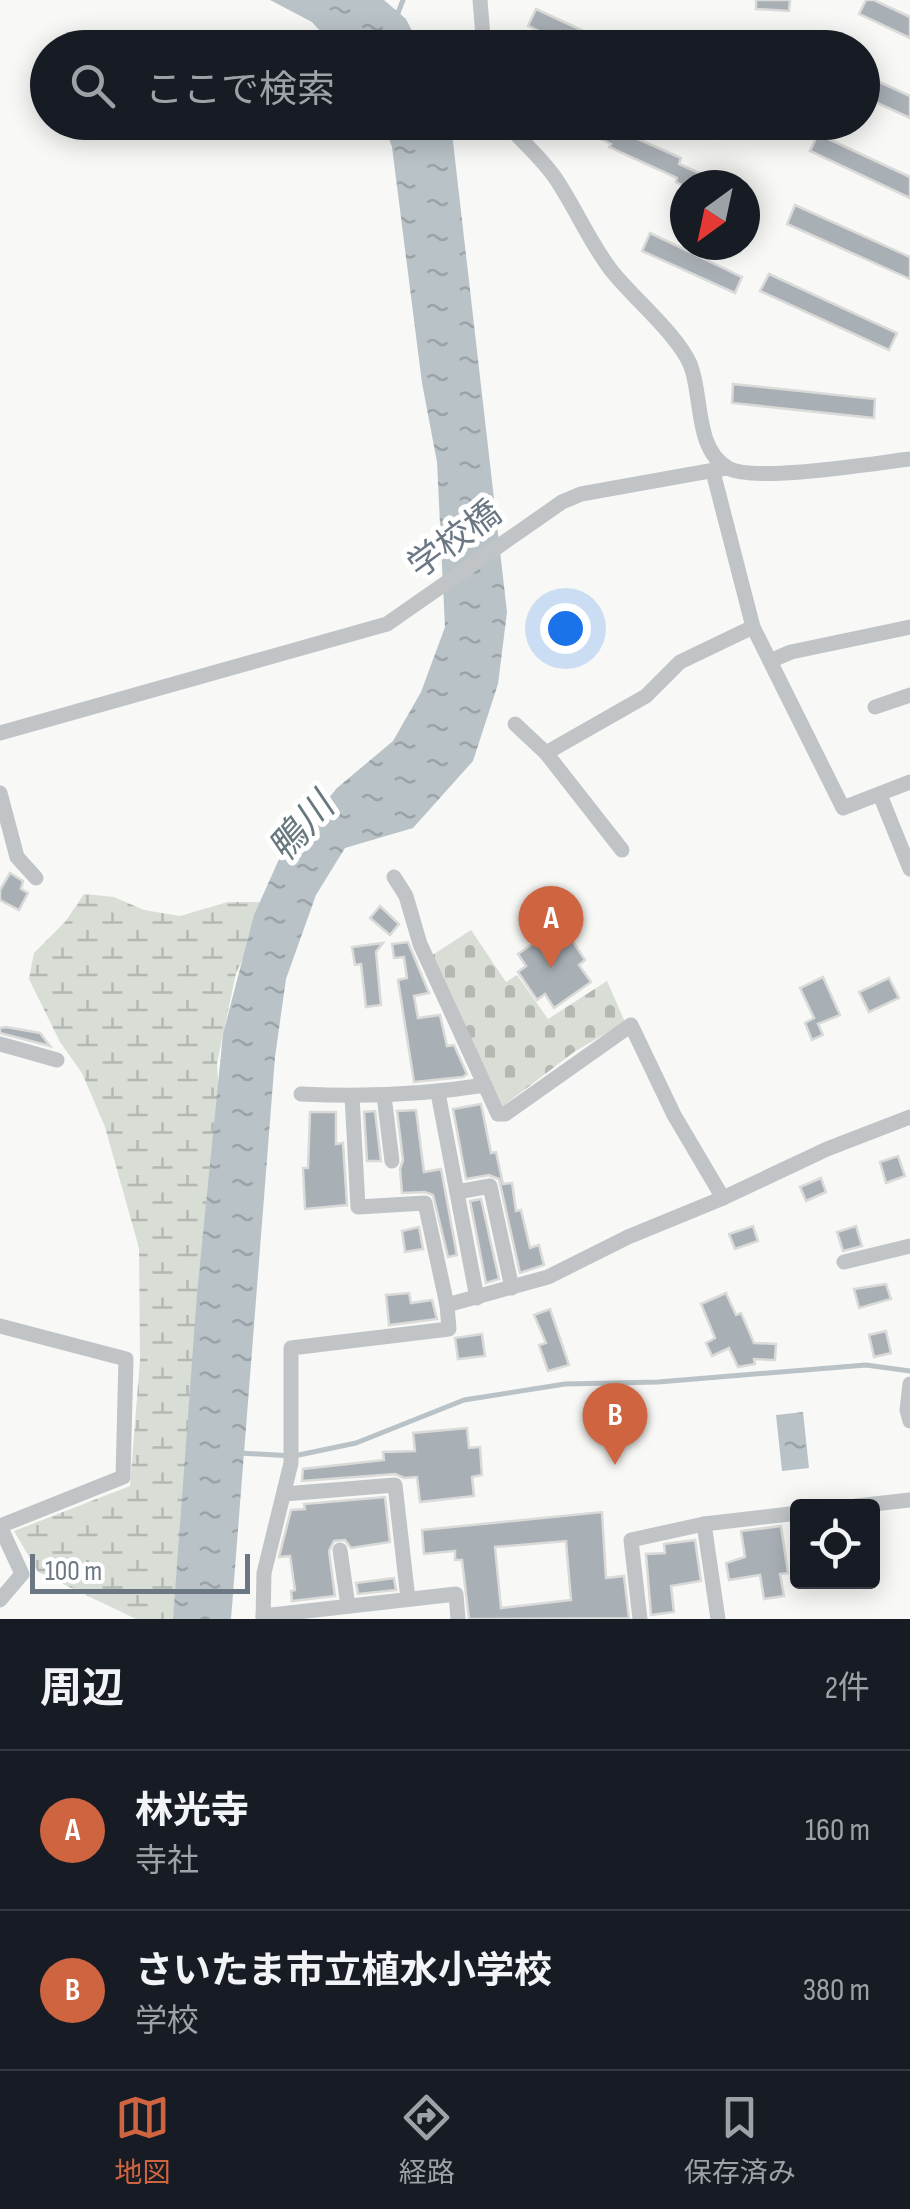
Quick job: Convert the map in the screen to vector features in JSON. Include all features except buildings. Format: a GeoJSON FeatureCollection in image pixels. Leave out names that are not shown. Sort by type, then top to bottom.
{"type":"FeatureCollection","features":[{"type":"Feature","properties":{"kind":"street"},"geometry":{"type":"LineString","coordinates":[[480,0],[482,30]]}},
{"type":"Feature","properties":{"kind":"street"},"geometry":{"type":"LineString","coordinates":[[524,140],[559,183],[588,238],[611,270],[683,351],[692,367],[708,444],[720,470],[754,627],[843,808],[910,782]]}},
{"type":"Feature","properties":{"kind":"street","name":"学校橋"},"geometry":{"type":"LineString","coordinates":[[0,733],[388,624],[529,523],[581,494],[720,470],[771,473],[910,460]]}},
{"type":"Feature","properties":{"kind":"street"},"geometry":{"type":"LineString","coordinates":[[546,753],[646,696],[680,662],[754,627]]}},
{"type":"Feature","properties":{"kind":"street"},"geometry":{"type":"LineString","coordinates":[[770,661],[791,652],[910,628]]}},
{"type":"Feature","properties":{"kind":"street"},"geometry":{"type":"LineString","coordinates":[[875,707],[910,696]]}},
{"type":"Feature","properties":{"kind":"street"},"geometry":{"type":"LineString","coordinates":[[515,724],[546,753],[622,850]]}},
{"type":"Feature","properties":{"kind":"street"},"geometry":{"type":"LineString","coordinates":[[0,792],[17,857],[36,878]]}},
{"type":"Feature","properties":{"kind":"street"},"geometry":{"type":"LineString","coordinates":[[880,795],[910,868]]}},
{"type":"Feature","properties":{"kind":"street"},"geometry":{"type":"LineString","coordinates":[[394,877],[406,896],[420,944],[498,1114],[505,1114],[631,1024],[674,1115],[723,1198]]}},
{"type":"Feature","properties":{"kind":"street"},"geometry":{"type":"LineString","coordinates":[[0,1044],[57,1060]]}},
{"type":"Feature","properties":{"kind":"street"},"geometry":{"type":"LineString","coordinates":[[301,1094],[384,1096],[485,1085]]}},
{"type":"Feature","properties":{"kind":"street"},"geometry":{"type":"LineString","coordinates":[[438,1092],[477,1298]]}},
{"type":"Feature","properties":{"kind":"street"},"geometry":{"type":"LineString","coordinates":[[352,1096],[358,1207],[425,1203],[448,1306],[449,1329],[291,1348],[291,1463],[264,1573],[263,1617],[456,1594],[458,1619]]}},
{"type":"Feature","properties":{"kind":"street"},"geometry":{"type":"LineString","coordinates":[[384,1096],[392,1161]]}},
{"type":"Feature","properties":{"kind":"street"},"geometry":{"type":"LineString","coordinates":[[448,1306],[548,1277],[628,1236],[910,1117]]}},
{"type":"Feature","properties":{"kind":"street"},"geometry":{"type":"LineString","coordinates":[[457,1192],[490,1186],[512,1288]]}},
{"type":"Feature","properties":{"kind":"street"},"geometry":{"type":"LineString","coordinates":[[844,1262],[910,1246]]}},
{"type":"Feature","properties":{"kind":"street"},"geometry":{"type":"LineString","coordinates":[[0,1326],[126,1359],[123,1477],[0,1526],[22,1574],[0,1600]]}},
{"type":"Feature","properties":{"kind":"street"},"geometry":{"type":"LineString","coordinates":[[909,1413],[910,1384]]}},
{"type":"Feature","properties":{"kind":"street"},"geometry":{"type":"LineString","coordinates":[[284,1494],[395,1485],[408,1599]]}},
{"type":"Feature","properties":{"kind":"street"},"geometry":{"type":"LineString","coordinates":[[880,1503],[910,1500]]}},
{"type":"Feature","properties":{"kind":"street"},"geometry":{"type":"LineString","coordinates":[[640,1619],[631,1540],[704,1524],[790,1514]]}},
{"type":"Feature","properties":{"kind":"street"},"geometry":{"type":"LineString","coordinates":[[704,1524],[718,1619]]}},
{"type":"Feature","properties":{"kind":"street"},"geometry":{"type":"LineString","coordinates":[[340,1550],[348,1606]]}},
{"type":"Feature","properties":{"kind":"green space"},"geometry":{"type":"Polygon","coordinates":[[[84,894],[114,897],[144,910],[180,916],[228,902],[271,902],[236,973],[217,1063],[220,1116],[197,1485],[173,1619],[136,1619],[38,1572],[14,1531],[130,1486],[140,1360],[139,1248],[105,1127],[82,1073],[60,1042],[29,979],[34,953],[65,922],[84,894]]]}},
{"type":"Feature","properties":{"kind":"green space"},"geometry":{"type":"Polygon","coordinates":[[[471,930],[506,982],[517,975],[548,1019],[607,981],[625,1022],[574,1052],[503,1106],[431,956],[471,930]]]}},
{"type":"Feature","properties":{"kind":"water"},"geometry":{"type":"Polygon","coordinates":[[[270,0],[384,0],[406,19],[412,30],[319,30],[312,22],[270,0]]]}},
{"type":"Feature","properties":{"kind":"water"},"geometry":{"type":"Polygon","coordinates":[[[389,140],[453,140],[507,612],[498,684],[473,761],[413,828],[345,848],[316,895],[286,979],[275,1057],[231,1619],[173,1619],[197,1294],[223,1034],[254,915],[280,857],[337,788],[393,741],[421,692],[445,627],[437,462],[422,383],[389,140]]]}},
{"type":"Feature","properties":{"kind":"water"},"geometry":{"type":"Polygon","coordinates":[[[803,1412],[809,1468],[782,1471],[776,1415],[803,1412]]]}},
{"type":"Feature","properties":{"kind":"waterway"},"geometry":{"type":"LineString","coordinates":[[396,18],[403,0]]}},
{"type":"Feature","properties":{"kind":"waterway"},"geometry":{"type":"LineString","coordinates":[[240,1453],[294,1456],[356,1443],[464,1400],[565,1384],[658,1382],[866,1365],[910,1371]]}},
{"type":"Feature","properties":{"kind":"place","name":"林光寺"},"geometry":{"type":"Point","coordinates":[551,968]}},
{"type":"Feature","properties":{"kind":"place","name":"さいたま市立植水小学校"},"geometry":{"type":"Point","coordinates":[615,1465]}},
{"type":"Feature","properties":{"kind":"water label","name":"鴨川"},"geometry":{"type":"Point","coordinates":[302,828]}}]}
